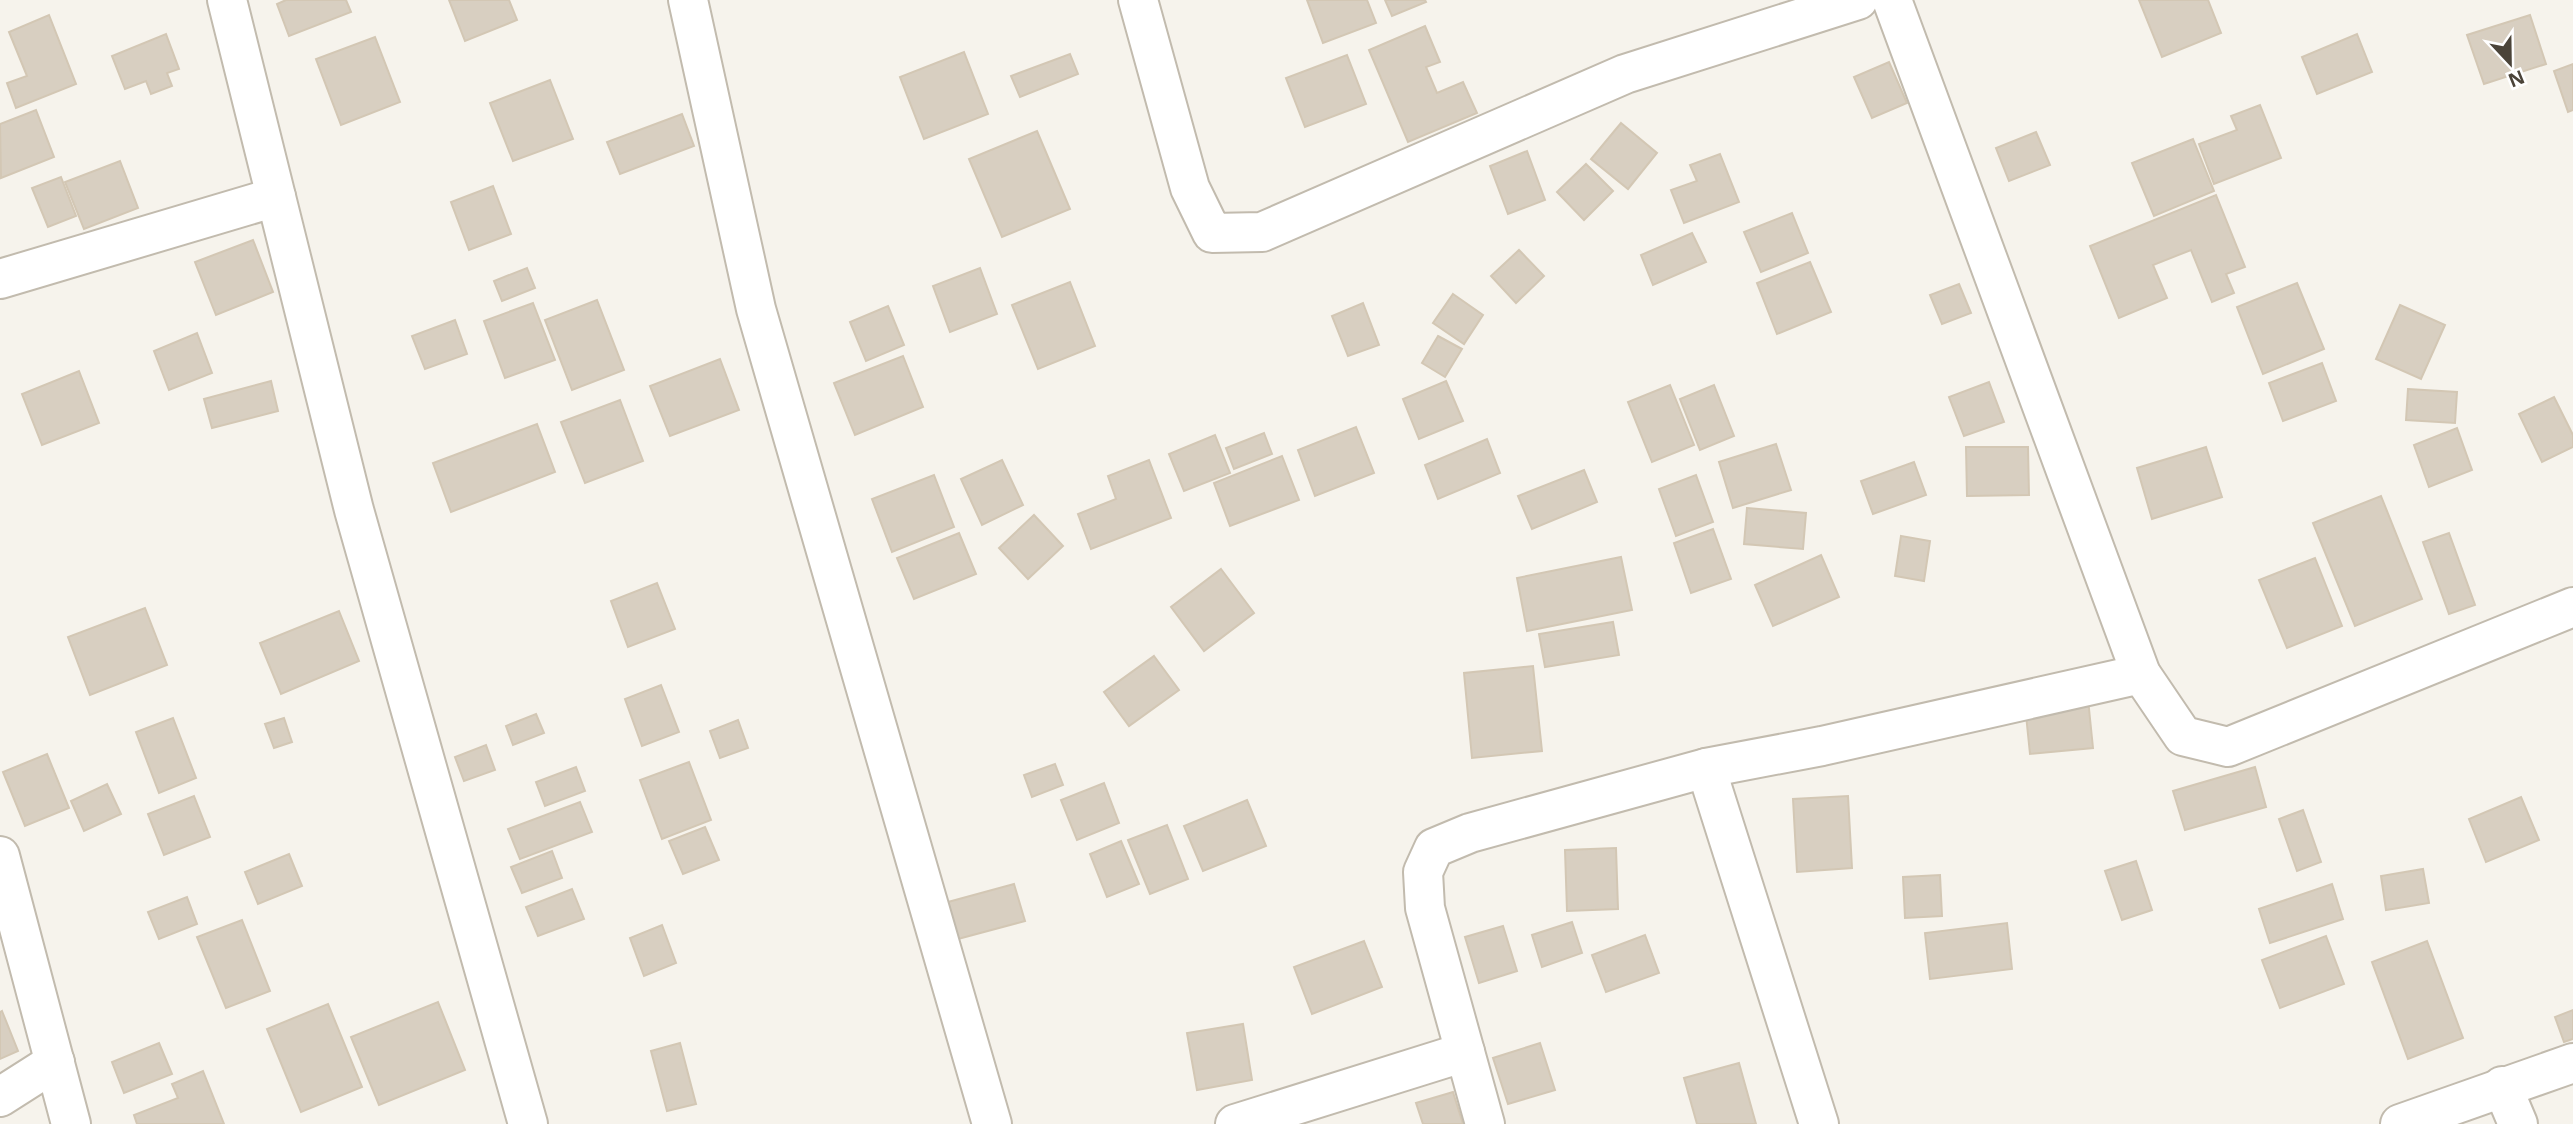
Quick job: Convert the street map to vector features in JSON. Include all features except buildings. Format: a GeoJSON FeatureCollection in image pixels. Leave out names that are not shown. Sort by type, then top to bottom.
{"type":"FeatureCollection","features":[{"type":"Feature","properties":{"kind":"street"},"geometry":{"type":"LineString","coordinates":[[227,0],[354,510],[528,1124]]}},
{"type":"Feature","properties":{"kind":"street"},"geometry":{"type":"LineString","coordinates":[[688,0],[756,309],[992,1124]]}},
{"type":"Feature","properties":{"kind":"street"},"geometry":{"type":"LineString","coordinates":[[1138,0],[1190,188],[1212,233],[1262,232],[1625,74],[1858,0]]}},
{"type":"Feature","properties":{"kind":"street"},"geometry":{"type":"LineString","coordinates":[[1892,0],[2141,674],[2183,736],[2228,747],[2573,607]]}},
{"type":"Feature","properties":{"kind":"street"},"geometry":{"type":"LineString","coordinates":[[0,279],[276,197]]}},
{"type":"Feature","properties":{"kind":"street"},"geometry":{"type":"LineString","coordinates":[[1485,1124],[1425,908],[1423,872],[1434,848],[1470,834],[1706,768],[1822,746],[2141,674]]}},
{"type":"Feature","properties":{"kind":"street"},"geometry":{"type":"LineString","coordinates":[[1706,768],[1819,1124]]}},
{"type":"Feature","properties":{"kind":"street"},"geometry":{"type":"LineString","coordinates":[[0,856],[71,1124]]}},
{"type":"Feature","properties":{"kind":"street"},"geometry":{"type":"LineString","coordinates":[[1235,1124],[1465,1052]]}},
{"type":"Feature","properties":{"kind":"street"},"geometry":{"type":"LineString","coordinates":[[0,1097],[55,1062]]}},
{"type":"Feature","properties":{"kind":"street"},"geometry":{"type":"LineString","coordinates":[[2400,1124],[2573,1063]]}},
{"type":"Feature","properties":{"kind":"street"},"geometry":{"type":"LineString","coordinates":[[2502,1086],[2518,1124]]}}]}
